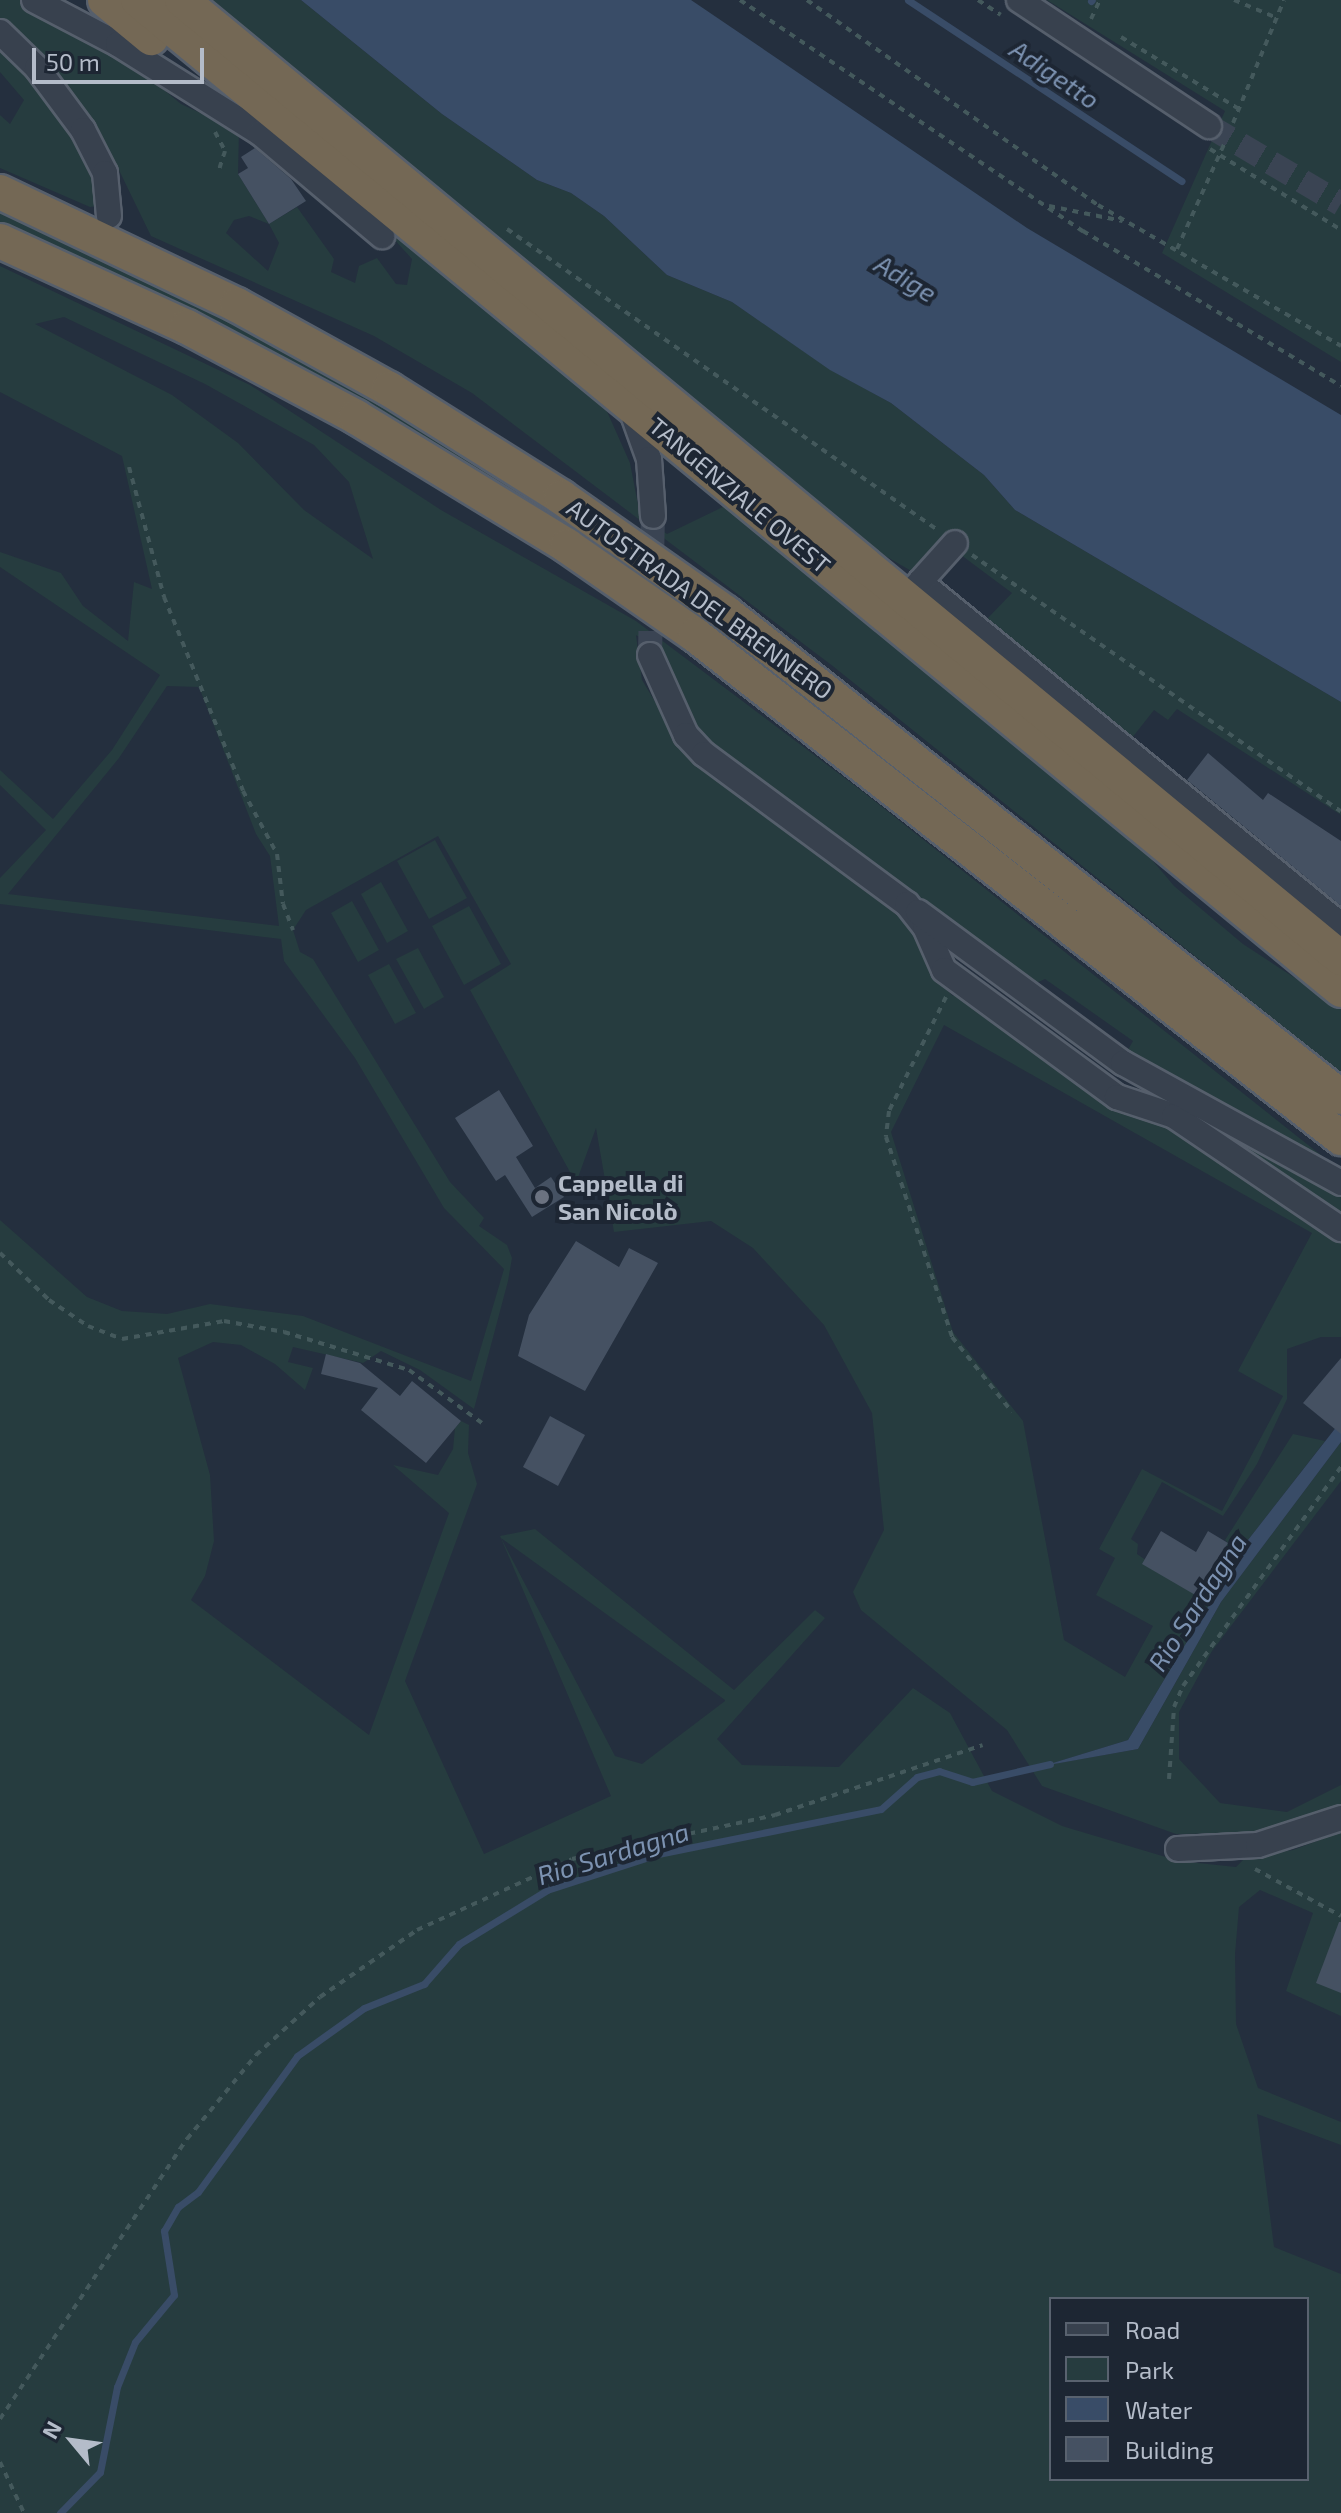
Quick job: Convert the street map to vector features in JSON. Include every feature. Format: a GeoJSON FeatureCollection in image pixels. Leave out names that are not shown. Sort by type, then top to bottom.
{"type":"FeatureCollection","features":[{"type":"Feature","properties":{"kind":"highway"},"geometry":{"type":"LineString","coordinates":[[105,0],[192,71],[277,112]]}},
{"type":"Feature","properties":{"kind":"highway","name":"TANGENZIALE OVEST"},"geometry":{"type":"LineString","coordinates":[[138,0],[1341,990]]}},
{"type":"Feature","properties":{"kind":"highway","name":"TANGENZIALE OVEST"},"geometry":{"type":"LineString","coordinates":[[182,0],[913,590],[1341,958]]}},
{"type":"Feature","properties":{"kind":"highway","name":"AUTOSTRADA DEL BRENNERO"},"geometry":{"type":"LineString","coordinates":[[0,192],[237,305],[389,389],[561,497],[726,613],[1341,1097]]}},
{"type":"Feature","properties":{"kind":"highway","name":"AUTOSTRADA DEL BRENNERO"},"geometry":{"type":"LineString","coordinates":[[0,241],[187,327],[356,417],[567,546],[707,644],[1341,1138]]}},
{"type":"Feature","properties":{"kind":"street"},"geometry":{"type":"LineString","coordinates":[[34,0],[118,44],[260,133],[382,236]]}},
{"type":"Feature","properties":{"kind":"street"},"geometry":{"type":"LineString","coordinates":[[1019,0],[1209,126]]}},
{"type":"Feature","properties":{"kind":"street"},"geometry":{"type":"LineString","coordinates":[[0,32],[37,68],[83,130],[105,173],[109,216]]}},
{"type":"Feature","properties":{"kind":"street"},"geometry":{"type":"LineString","coordinates":[[629,403],[649,459],[653,516]]}},
{"type":"Feature","properties":{"kind":"street"},"geometry":{"type":"LineString","coordinates":[[955,543],[913,590],[1341,925]]}},
{"type":"Feature","properties":{"kind":"street"},"geometry":{"type":"LineString","coordinates":[[650,655],[675,718],[704,754],[1123,1063],[1179,1098]]}},
{"type":"Feature","properties":{"kind":"street"},"geometry":{"type":"LineString","coordinates":[[907,904],[928,934],[949,974],[1117,1097],[1174,1116],[1341,1229]]}},
{"type":"Feature","properties":{"kind":"street"},"geometry":{"type":"LineString","coordinates":[[928,934],[1119,1069],[1341,1183]]}},
{"type":"Feature","properties":{"kind":"street"},"geometry":{"type":"LineString","coordinates":[[1178,1849],[1236,1848],[1284,1840],[1341,1818]]}},
{"type":"Feature","properties":{"kind":"path"},"geometry":{"type":"LineString","coordinates":[[740,0],[898,111],[1341,386]]}},
{"type":"Feature","properties":{"kind":"path"},"geometry":{"type":"LineString","coordinates":[[807,0],[1129,222],[1341,346]]}},
{"type":"Feature","properties":{"kind":"path"},"geometry":{"type":"LineString","coordinates":[[1091,19],[1100,0]]}},
{"type":"Feature","properties":{"kind":"path"},"geometry":{"type":"LineString","coordinates":[[1234,0],[1277,18]]}},
{"type":"Feature","properties":{"kind":"path"},"geometry":{"type":"LineString","coordinates":[[1082,12],[1105,27]]}},
{"type":"Feature","properties":{"kind":"path"},"geometry":{"type":"LineString","coordinates":[[1118,35],[1239,109]]}},
{"type":"Feature","properties":{"kind":"path"},"geometry":{"type":"LineString","coordinates":[[214,120],[225,151],[219,170]]}},
{"type":"Feature","properties":{"kind":"path"},"geometry":{"type":"LineString","coordinates":[[1219,155],[1341,230]]}},
{"type":"Feature","properties":{"kind":"path"},"geometry":{"type":"LineString","coordinates":[[1045,205],[1129,222]]}},
{"type":"Feature","properties":{"kind":"path"},"geometry":{"type":"LineString","coordinates":[[501,225],[1341,811]]}},
{"type":"Feature","properties":{"kind":"path"},"geometry":{"type":"LineString","coordinates":[[129,467],[164,597],[243,791],[277,854],[283,904],[293,930]]}},
{"type":"Feature","properties":{"kind":"path"},"geometry":{"type":"LineString","coordinates":[[949,974],[889,1111],[886,1137],[952,1337],[1012,1412]]}},
{"type":"Feature","properties":{"kind":"path"},"geometry":{"type":"LineString","coordinates":[[0,1253],[49,1300],[88,1326],[122,1339],[224,1321],[284,1332],[409,1370],[482,1423]]}},
{"type":"Feature","properties":{"kind":"path"},"geometry":{"type":"LineString","coordinates":[[1169,1779],[1174,1707],[1183,1686],[1341,1467]]}},
{"type":"Feature","properties":{"kind":"path"},"geometry":{"type":"LineString","coordinates":[[0,2419],[187,2139],[256,2055],[333,1988],[417,1930],[572,1859],[775,1815],[983,1745]]}},
{"type":"Feature","properties":{"kind":"path"},"geometry":{"type":"LineString","coordinates":[[1236,1848],[1240,1861],[1341,1916]]}},
{"type":"Feature","properties":{"kind":"path"},"geometry":{"type":"LineString","coordinates":[[0,2462],[24,2513]]}},
{"type":"Feature","properties":{"kind":"green space"},"geometry":{"type":"Polygon","coordinates":[[[0,0],[22,0],[139,69],[181,104],[239,131],[238,174],[269,224],[297,207],[334,259],[331,272],[355,283],[359,266],[377,258],[396,284],[407,285],[412,259],[392,237],[398,231],[605,407],[630,463],[640,515],[667,534],[729,504],[1127,830],[1174,886],[1243,944],[1341,1008],[1341,1073],[834,667],[472,393],[374,336],[151,236],[117,166],[52,76],[0,18],[0,0]],[[249,216],[234,220],[226,233],[268,271],[279,243],[269,224],[249,216]]]}},
{"type":"Feature","properties":{"kind":"green space"},"geometry":{"type":"Polygon","coordinates":[[[197,0],[301,0],[442,114],[537,180],[571,193],[604,216],[667,275],[732,302],[831,370],[891,403],[984,475],[1015,510],[1341,702],[1341,815],[1177,709],[1168,720],[1154,710],[1128,743],[983,623],[1012,593],[957,552],[913,572],[844,532],[197,0]]]}},
{"type":"Feature","properties":{"kind":"green space"},"geometry":{"type":"Polygon","coordinates":[[[1047,0],[1341,0],[1341,362],[1162,253],[1225,111],[1047,0]]]}},
{"type":"Feature","properties":{"kind":"green space"},"geometry":{"type":"Polygon","coordinates":[[[0,40],[91,162],[98,206],[90,207],[0,168],[0,115],[10,124],[24,100],[0,72],[0,40]]]}},
{"type":"Feature","properties":{"kind":"green space"},"geometry":{"type":"Polygon","coordinates":[[[0,206],[208,306],[464,451],[698,608],[1040,880],[707,628],[0,229],[0,206]]]}},
{"type":"Feature","properties":{"kind":"green space"},"geometry":{"type":"Polygon","coordinates":[[[0,266],[250,385],[441,510],[636,621],[862,791],[1341,1171],[1125,1055],[1133,1041],[1045,979],[1032,985],[929,909],[918,894],[892,881],[729,759],[691,723],[665,655],[636,635],[642,680],[680,743],[907,923],[941,984],[953,996],[960,992],[1165,1119],[1341,1239],[1341,1337],[1321,1337],[1287,1349],[1287,1399],[1257,1464],[1223,1516],[1162,1482],[1131,1539],[1138,1544],[1137,1554],[1197,1595],[1228,1543],[1225,1540],[1293,1434],[1325,1441],[1248,1540],[1128,1740],[1047,1765],[1138,1749],[1221,1602],[1341,1442],[1341,1481],[1212,1651],[1179,1712],[1179,1759],[1220,1803],[1287,1812],[1341,1785],[1341,1804],[1296,1823],[1246,1833],[1176,1834],[1042,1786],[1007,1730],[861,1610],[853,1592],[884,1530],[872,1413],[824,1325],[753,1248],[711,1221],[614,1232],[596,1128],[576,1183],[470,990],[511,964],[438,836],[306,910],[293,930],[300,952],[313,959],[450,1182],[484,1218],[479,1226],[507,1245],[512,1258],[474,1409],[420,1370],[381,1351],[363,1363],[293,1347],[288,1362],[313,1368],[305,1390],[275,1364],[241,1345],[213,1342],[178,1358],[210,1475],[214,1541],[205,1576],[191,1600],[369,1735],[449,1513],[393,1465],[438,1475],[453,1449],[455,1428],[461,1421],[469,1425],[468,1453],[477,1484],[405,1681],[484,1854],[611,1796],[500,1536],[535,1529],[734,1690],[815,1610],[825,1618],[717,1739],[742,1765],[839,1767],[913,1688],[950,1713],[992,1791],[1062,1826],[1179,1861],[1236,1867],[1246,1857],[1293,1850],[1341,1832],[1341,2016],[1286,1991],[1313,1913],[1260,1890],[1239,1907],[1235,1954],[1236,2024],[1258,2088],[1341,2122],[1341,2145],[1257,2114],[1274,2247],[1341,2274],[1341,2513],[0,2513],[0,1220],[87,1297],[122,1311],[167,1314],[210,1304],[303,1316],[471,1381],[504,1269],[444,1208],[355,1058],[284,961],[281,939],[0,904],[0,878],[46,830],[0,785],[0,770],[53,819],[112,750],[160,675],[0,567],[0,552],[61,573],[83,606],[128,641],[134,582],[152,589],[122,456],[0,392],[0,266]],[[64,317],[35,324],[172,395],[238,443],[304,510],[373,559],[349,482],[314,445],[205,384],[64,317]],[[167,686],[119,758],[8,894],[279,926],[270,856],[256,834],[199,687],[167,686]],[[944,1025],[891,1132],[953,1332],[1023,1421],[1064,1640],[1125,1677],[1153,1626],[1096,1595],[1115,1558],[1099,1549],[1142,1469],[1222,1511],[1283,1396],[1238,1371],[1312,1233],[944,1025]],[[501,1538],[615,1756],[642,1764],[725,1700],[501,1538]]]}},
{"type":"Feature","properties":{"kind":"green space"},"geometry":{"type":"Polygon","coordinates":[[[435,840],[467,898],[429,919],[397,861],[435,840]]]}},
{"type":"Feature","properties":{"kind":"green space"},"geometry":{"type":"Polygon","coordinates":[[[381,882],[408,931],[387,943],[361,894],[381,882]]]}},
{"type":"Feature","properties":{"kind":"green space"},"geometry":{"type":"Polygon","coordinates":[[[352,901],[379,950],[358,962],[331,913],[352,901]]]}},
{"type":"Feature","properties":{"kind":"green space"},"geometry":{"type":"Polygon","coordinates":[[[469,906],[501,964],[464,985],[432,926],[469,906]]]}},
{"type":"Feature","properties":{"kind":"green space"},"geometry":{"type":"Polygon","coordinates":[[[418,948],[444,997],[424,1009],[396,959],[418,948]]]}},
{"type":"Feature","properties":{"kind":"green space"},"geometry":{"type":"Polygon","coordinates":[[[389,964],[416,1013],[395,1024],[368,975],[389,964]]]}},
{"type":"Feature","properties":{"kind":"green space"},"geometry":{"type":"Polygon","coordinates":[[[1189,1114],[1341,1195],[1341,1219],[1189,1114]]]}},
{"type":"Feature","properties":{"kind":"water","name":"Adige"},"geometry":{"type":"Polygon","coordinates":[[[301,0],[691,0],[1027,228],[1341,415],[1341,702],[1015,510],[984,475],[891,403],[830,370],[732,302],[667,275],[604,216],[571,193],[537,180],[442,114],[301,0]]]}},
{"type":"Feature","properties":{"kind":"water"},"geometry":{"type":"Polygon","coordinates":[[[1341,1421],[1341,1442],[1221,1602],[1138,1749],[1043,1766],[1128,1740],[1248,1540],[1341,1421]]]}},
{"type":"Feature","properties":{"kind":"building"},"geometry":{"type":"Polygon","coordinates":[[[255,148],[291,179],[306,201],[269,224],[238,174],[248,168],[241,157],[255,148]]]}},
{"type":"Feature","properties":{"kind":"building"},"geometry":{"type":"Polygon","coordinates":[[[1208,753],[1263,800],[1268,793],[1341,841],[1341,906],[1187,780],[1208,753]]]}},
{"type":"Feature","properties":{"kind":"building"},"geometry":{"type":"Polygon","coordinates":[[[499,1090],[533,1146],[516,1157],[535,1188],[551,1177],[564,1197],[532,1217],[505,1175],[496,1181],[455,1118],[499,1090]]]}},
{"type":"Feature","properties":{"kind":"building"},"geometry":{"type":"Polygon","coordinates":[[[576,1241],[619,1267],[629,1248],[658,1263],[585,1391],[518,1356],[529,1315],[576,1241]]]}},
{"type":"Feature","properties":{"kind":"building"},"geometry":{"type":"Polygon","coordinates":[[[326,1354],[360,1363],[400,1396],[412,1381],[461,1421],[426,1463],[361,1410],[378,1388],[321,1374],[326,1354]]]}},
{"type":"Feature","properties":{"kind":"building"},"geometry":{"type":"Polygon","coordinates":[[[1341,1358],[1341,1434],[1303,1403],[1341,1358]]]}},
{"type":"Feature","properties":{"kind":"building"},"geometry":{"type":"Polygon","coordinates":[[[550,1416],[585,1435],[558,1486],[523,1467],[550,1416]]]}},
{"type":"Feature","properties":{"kind":"building"},"geometry":{"type":"Polygon","coordinates":[[[1161,1531],[1196,1552],[1208,1531],[1228,1543],[1197,1596],[1142,1564],[1161,1531]]]}},
{"type":"Feature","properties":{"kind":"building"},"geometry":{"type":"Polygon","coordinates":[[[1341,1922],[1341,1993],[1316,1983],[1341,1922]]]}},
{"type":"Feature","properties":{"kind":"waterway","name":"Adigetto"},"geometry":{"type":"LineString","coordinates":[[908,0],[1181,181]]}},
{"type":"Feature","properties":{"kind":"waterway","name":"Rio Sardagna"},"geometry":{"type":"LineString","coordinates":[[60,2513],[100,2472],[117,2387],[135,2342],[174,2295],[164,2231],[178,2207],[198,2192],[297,2056],[364,2008],[424,1984],[459,1944],[547,1890],[658,1854],[881,1809],[917,1777],[939,1771],[972,1782],[1050,1764]]}},
{"type":"Feature","properties":{"kind":"tunnel"},"geometry":{"type":"LineString","coordinates":[[1209,126],[1341,204]]}},
{"type":"Feature","properties":{"kind":"tunnel"},"geometry":{"type":"LineString","coordinates":[[650,655],[653,516]]}},
{"type":"Feature","properties":{"kind":"place","name":"Cappella di San Nicolò"},"geometry":{"type":"Point","coordinates":[542,1197]}}]}
